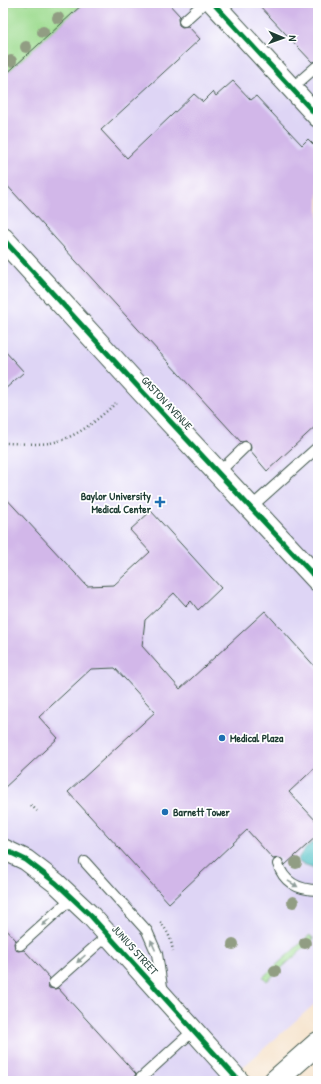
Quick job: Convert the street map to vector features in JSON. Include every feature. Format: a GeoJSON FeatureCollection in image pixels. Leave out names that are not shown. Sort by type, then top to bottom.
{"type":"FeatureCollection","features":[{"type":"Feature","properties":{"kind":"street"},"geometry":{"type":"LineString","coordinates":[[213,3],[318,117]]}},
{"type":"Feature","properties":{"kind":"street","name":"GASTON AVENUE"},"geometry":{"type":"LineString","coordinates":[[3,239],[318,580]]}},
{"type":"Feature","properties":{"kind":"street","name":"JUNIUS STREET"},"geometry":{"type":"LineString","coordinates":[[3,849],[26,860],[56,883],[72,898],[108,935],[239,1081]]}},
{"type":"Feature","properties":{"kind":"street"},"geometry":{"type":"LineString","coordinates":[[275,1081],[318,1044]]}},
{"type":"Feature","properties":{"kind":"lane"},"geometry":{"type":"LineString","coordinates":[[184,21],[204,3]]}},
{"type":"Feature","properties":{"kind":"lane"},"geometry":{"type":"LineString","coordinates":[[292,88],[316,67]]}},
{"type":"Feature","properties":{"kind":"lane"},"geometry":{"type":"LineString","coordinates":[[218,473],[246,447]]}},
{"type":"Feature","properties":{"kind":"lane"},"geometry":{"type":"LineString","coordinates":[[250,508],[318,447]]}},
{"type":"Feature","properties":{"kind":"lane"},"geometry":{"type":"LineString","coordinates":[[85,862],[147,931],[157,954],[164,997]]}},
{"type":"Feature","properties":{"kind":"lane"},"geometry":{"type":"LineString","coordinates":[[278,864],[280,872],[287,881],[296,887],[308,890],[318,890]]}},
{"type":"Feature","properties":{"kind":"lane"},"geometry":{"type":"LineString","coordinates":[[20,945],[72,898]]}},
{"type":"Feature","properties":{"kind":"lane"},"geometry":{"type":"LineString","coordinates":[[54,983],[108,935]]}},
{"type":"Feature","properties":{"kind":"lane"},"geometry":{"type":"LineString","coordinates":[[140,1079],[194,1030]]}},
{"type":"Feature","properties":{"kind":"path"},"geometry":{"type":"LineString","coordinates":[[3,443],[35,444],[51,442],[74,435],[92,424],[116,403]]}},
{"type":"Feature","properties":{"kind":"path"},"geometry":{"type":"LineString","coordinates":[[31,805],[37,811]]}},
{"type":"Feature","properties":{"kind":"shaded area","name":"Baylor University Medical Center"},"geometry":{"type":"Polygon","coordinates":[[[3,3],[318,3],[318,1001],[227,1081],[3,1081],[3,3]]]}},
{"type":"Feature","properties":{"kind":"green space"},"geometry":{"type":"Polygon","coordinates":[[[3,3],[84,3],[3,77],[3,3]]]}},
{"type":"Feature","properties":{"kind":"green space"},"geometry":{"type":"Polygon","coordinates":[[[310,935],[314,939],[267,981],[263,977],[310,935]]]}},
{"type":"Feature","properties":{"kind":"water"},"geometry":{"type":"Polygon","coordinates":[[[315,842],[318,845],[318,869],[300,863],[298,860],[305,850],[315,842]]]}},
{"type":"Feature","properties":{"kind":"building"},"geometry":{"type":"Polygon","coordinates":[[[84,3],[168,3],[180,16],[178,19],[179,25],[182,27],[188,26],[200,39],[101,130],[127,158],[194,94],[203,102],[213,92],[216,96],[233,81],[251,100],[256,96],[302,145],[308,139],[318,149],[318,424],[267,471],[250,451],[250,443],[246,441],[241,442],[3,181],[3,77],[84,3]]]}},
{"type":"Feature","properties":{"kind":"building"},"geometry":{"type":"Polygon","coordinates":[[[257,3],[318,3],[318,61],[312,62],[257,3]]]}},
{"type":"Feature","properties":{"kind":"building"},"geometry":{"type":"Polygon","coordinates":[[[3,349],[24,372],[3,391],[3,349]]]}},
{"type":"Feature","properties":{"kind":"building"},"geometry":{"type":"Polygon","coordinates":[[[3,495],[87,586],[114,585],[150,552],[130,530],[151,511],[221,588],[198,610],[191,601],[186,606],[174,593],[145,620],[142,646],[180,689],[265,611],[318,670],[318,765],[289,792],[318,823],[318,835],[285,865],[282,859],[273,859],[247,830],[169,903],[68,792],[155,712],[115,668],[91,669],[39,717],[58,738],[3,789],[3,495]]]}},
{"type":"Feature","properties":{"kind":"building"},"geometry":{"type":"Polygon","coordinates":[[[3,926],[16,940],[14,943],[15,949],[18,951],[24,950],[50,978],[48,984],[49,988],[58,988],[136,1074],[134,1081],[3,1081],[3,926]]]}},
{"type":"Feature","properties":{"kind":"cycle path"},"geometry":{"type":"LineString","coordinates":[[213,3],[318,117]]}},
{"type":"Feature","properties":{"kind":"cycle path"},"geometry":{"type":"LineString","coordinates":[[3,239],[318,580]]}},
{"type":"Feature","properties":{"kind":"cycle path"},"geometry":{"type":"LineString","coordinates":[[3,849],[26,860],[56,883],[91,916],[239,1081]]}},
{"type":"Feature","properties":{"kind":"place","name":"Baylor University Medical Center"},"geometry":{"type":"Point","coordinates":[160,502]}},
{"type":"Feature","properties":{"kind":"place","name":"Medical Plaza"},"geometry":{"type":"Point","coordinates":[222,738]}},
{"type":"Feature","properties":{"kind":"place","name":"Barnett Tower"},"geometry":{"type":"Point","coordinates":[165,812]}}]}
